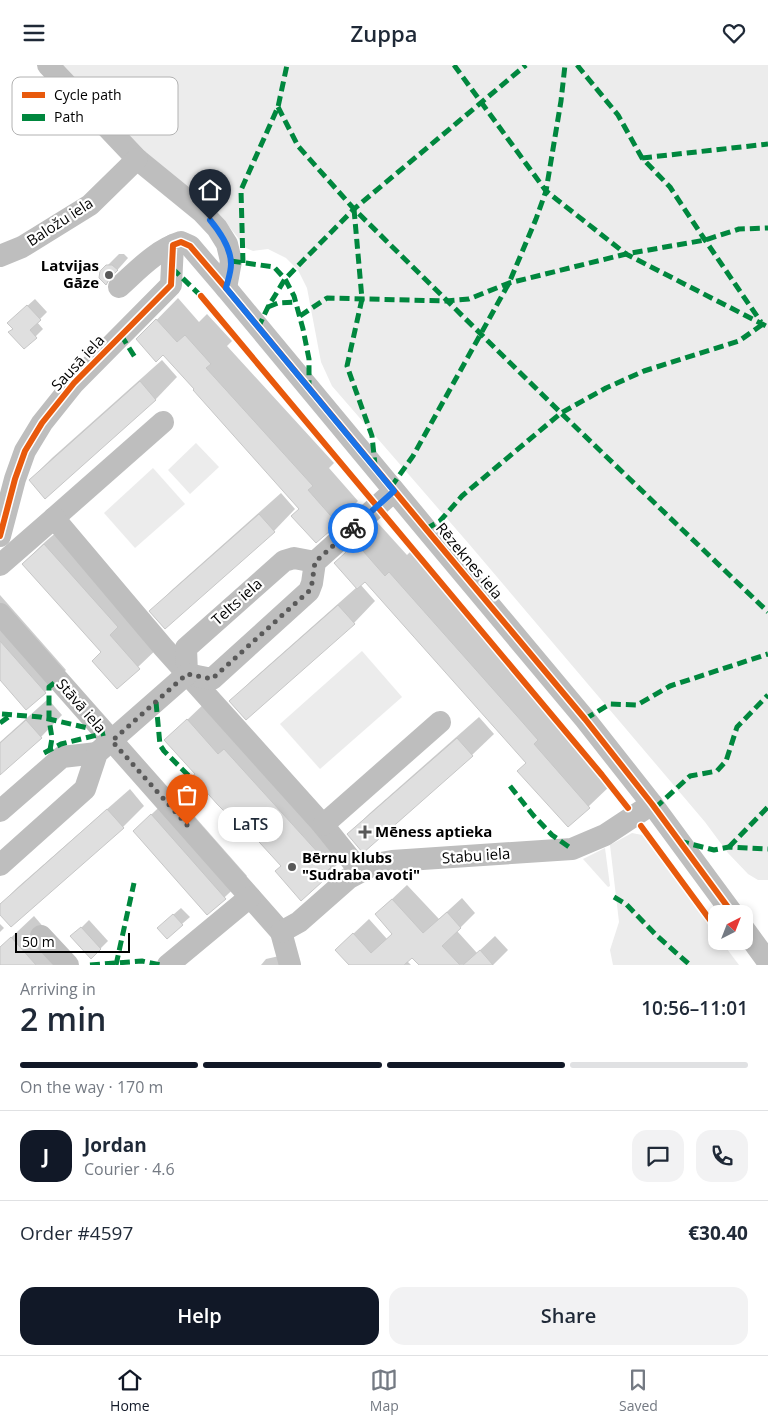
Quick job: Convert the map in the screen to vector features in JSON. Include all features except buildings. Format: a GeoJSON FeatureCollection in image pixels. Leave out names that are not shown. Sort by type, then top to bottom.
{"type":"FeatureCollection","features":[{"type":"Feature","properties":{"kind":"street"},"geometry":{"type":"LineString","coordinates":[[48,65],[59,77]]}},
{"type":"Feature","properties":{"kind":"street"},"geometry":{"type":"LineString","coordinates":[[114,135],[137,159],[202,212],[217,228],[227,245],[231,261],[226,288]]}},
{"type":"Feature","properties":{"kind":"street","name":"Baložu iela"},"geometry":{"type":"LineString","coordinates":[[0,256],[22,247],[90,205],[137,159]]}},
{"type":"Feature","properties":{"kind":"street","name":"Rēzeknes iela"},"geometry":{"type":"LineString","coordinates":[[172,245],[182,242],[190,246],[226,288],[585,719],[652,804],[726,905]]}},
{"type":"Feature","properties":{"kind":"street"},"geometry":{"type":"LineString","coordinates":[[119,287],[147,261],[172,245]]}},
{"type":"Feature","properties":{"kind":"street","name":"Sausā iela"},"geometry":{"type":"LineString","coordinates":[[0,536],[15,479],[25,451],[42,423],[74,383],[171,285],[172,245]]}},
{"type":"Feature","properties":{"kind":"street"},"geometry":{"type":"LineString","coordinates":[[0,565],[163,422]]}},
{"type":"Feature","properties":{"kind":"street"},"geometry":{"type":"LineString","coordinates":[[187,674],[212,679],[309,591],[315,562],[394,491]]}},
{"type":"Feature","properties":{"kind":"street"},"geometry":{"type":"LineString","coordinates":[[54,518],[187,674],[323,825],[360,871]]}},
{"type":"Feature","properties":{"kind":"street","name":"Telts iela"},"geometry":{"type":"LineString","coordinates":[[187,674],[186,648],[284,561],[294,558],[315,562]]}},
{"type":"Feature","properties":{"kind":"street","name":"Stāvā iela"},"geometry":{"type":"LineString","coordinates":[[0,614],[104,747],[282,932]]}},
{"type":"Feature","properties":{"kind":"street"},"geometry":{"type":"LineString","coordinates":[[0,865],[85,789],[104,747],[187,674]]}},
{"type":"Feature","properties":{"kind":"street"},"geometry":{"type":"LineString","coordinates":[[323,825],[440,722]]}},
{"type":"Feature","properties":{"kind":"street"},"geometry":{"type":"LineString","coordinates":[[0,811],[62,757],[104,747]]}},
{"type":"Feature","properties":{"kind":"street","name":"Stabu iela"},"geometry":{"type":"LineString","coordinates":[[282,932],[299,922],[348,878],[375,865],[392,861],[572,849],[606,835],[652,804]]}},
{"type":"Feature","properties":{"kind":"street"},"geometry":{"type":"LineString","coordinates":[[168,965],[250,897]]}},
{"type":"Feature","properties":{"kind":"street"},"geometry":{"type":"LineString","coordinates":[[282,932],[290,965]]}},
{"type":"Feature","properties":{"kind":"street"},"geometry":{"type":"LineString","coordinates":[[41,935],[68,965]]}},
{"type":"Feature","properties":{"kind":"street"},"geometry":{"type":"LineString","coordinates":[[753,941],[768,962]]}},
{"type":"Feature","properties":{"kind":"shaded area"},"geometry":{"type":"Polygon","coordinates":[[[62,65],[768,65],[768,880],[758,880],[748,874],[728,853],[705,822],[332,386],[321,362],[307,288],[298,270],[286,258],[268,249],[253,251],[246,248],[214,209],[147,157],[127,135],[178,135],[178,77],[73,77],[62,65]]]}},
{"type":"Feature","properties":{"kind":"shaded area"},"geometry":{"type":"Polygon","coordinates":[[[196,443],[219,467],[190,494],[168,470],[196,443]]]}},
{"type":"Feature","properties":{"kind":"shaded area"},"geometry":{"type":"Polygon","coordinates":[[[153,468],[185,504],[135,548],[104,513],[153,468]]]}},
{"type":"Feature","properties":{"kind":"shaded area"},"geometry":{"type":"Polygon","coordinates":[[[362,651],[402,697],[320,769],[280,724],[362,651]]]}},
{"type":"Feature","properties":{"kind":"shaded area"},"geometry":{"type":"Polygon","coordinates":[[[632,833],[642,835],[708,923],[708,950],[728,950],[739,965],[613,965],[610,950],[619,922],[610,845],[632,833]]]}},
{"type":"Feature","properties":{"kind":"shaded area"},"geometry":{"type":"Polygon","coordinates":[[[605,848],[610,886],[608,887],[583,859],[605,848]]]}},
{"type":"Feature","properties":{"kind":"marked path"},"geometry":{"type":"LineString","coordinates":[[243,263],[241,190],[278,107],[287,65]]}},
{"type":"Feature","properties":{"kind":"marked path"},"geometry":{"type":"LineString","coordinates":[[454,65],[546,191],[626,254],[768,327]]}},
{"type":"Feature","properties":{"kind":"marked path"},"geometry":{"type":"LineString","coordinates":[[258,328],[285,279],[354,209],[526,65]]}},
{"type":"Feature","properties":{"kind":"marked path"},"geometry":{"type":"LineString","coordinates":[[391,487],[413,456],[509,283],[536,219],[546,191],[565,65]]}},
{"type":"Feature","properties":{"kind":"marked path"},"geometry":{"type":"LineString","coordinates":[[577,65],[618,115],[642,158],[670,187],[761,322]]}},
{"type":"Feature","properties":{"kind":"marked path"},"geometry":{"type":"LineString","coordinates":[[278,107],[298,146],[354,209],[561,413],[768,612]]}},
{"type":"Feature","properties":{"kind":"marked path"},"geometry":{"type":"LineString","coordinates":[[642,158],[768,144]]}},
{"type":"Feature","properties":{"kind":"marked path"},"geometry":{"type":"LineString","coordinates":[[354,209],[362,299],[347,366],[372,436],[375,465]]}},
{"type":"Feature","properties":{"kind":"marked path"},"geometry":{"type":"LineString","coordinates":[[300,316],[327,298],[446,301],[469,299],[509,283],[626,254],[705,240],[739,229],[768,228]]}},
{"type":"Feature","properties":{"kind":"marked path"},"geometry":{"type":"LineString","coordinates":[[231,261],[274,267],[285,279],[294,296],[303,329],[309,359],[309,388]]}},
{"type":"Feature","properties":{"kind":"marked path"},"geometry":{"type":"LineString","coordinates":[[172,268],[201,296]]}},
{"type":"Feature","properties":{"kind":"marked path"},"geometry":{"type":"LineString","coordinates":[[268,307],[278,303],[296,302]]}},
{"type":"Feature","properties":{"kind":"marked path"},"geometry":{"type":"LineString","coordinates":[[426,529],[440,521],[462,496],[561,413],[606,388],[644,371],[739,341],[763,324]]}},
{"type":"Feature","properties":{"kind":"marked path"},"geometry":{"type":"LineString","coordinates":[[121,335],[136,359]]}},
{"type":"Feature","properties":{"kind":"marked path"},"geometry":{"type":"LineString","coordinates":[[585,719],[610,704],[637,705],[670,686],[768,654]]}},
{"type":"Feature","properties":{"kind":"marked path"},"geometry":{"type":"LineString","coordinates":[[50,750],[52,738],[49,719],[49,687],[58,680]]}},
{"type":"Feature","properties":{"kind":"marked path"},"geometry":{"type":"LineString","coordinates":[[655,808],[690,776],[717,771],[726,761],[737,727],[768,695]]}},
{"type":"Feature","properties":{"kind":"marked path"},"geometry":{"type":"LineString","coordinates":[[156,702],[160,745],[189,776]]}},
{"type":"Feature","properties":{"kind":"marked path"},"geometry":{"type":"LineString","coordinates":[[2,714],[40,717],[88,728],[95,722]]}},
{"type":"Feature","properties":{"kind":"marked path"},"geometry":{"type":"LineString","coordinates":[[0,723],[11,715]]}},
{"type":"Feature","properties":{"kind":"marked path"},"geometry":{"type":"LineString","coordinates":[[44,753],[61,744],[105,733]]}},
{"type":"Feature","properties":{"kind":"marked path"},"geometry":{"type":"LineString","coordinates":[[510,786],[552,835],[572,849]]}},
{"type":"Feature","properties":{"kind":"marked path"},"geometry":{"type":"LineString","coordinates":[[729,847],[768,807]]}},
{"type":"Feature","properties":{"kind":"marked path"},"geometry":{"type":"LineString","coordinates":[[679,841],[714,850],[729,847],[768,849]]}},
{"type":"Feature","properties":{"kind":"marked path"},"geometry":{"type":"LineString","coordinates":[[116,965],[134,883]]}},
{"type":"Feature","properties":{"kind":"marked path"},"geometry":{"type":"LineString","coordinates":[[614,897],[626,904],[656,935],[690,965]]}},
{"type":"Feature","properties":{"kind":"marked path"},"geometry":{"type":"LineString","coordinates":[[90,965],[142,961],[161,965]]}},
{"type":"Feature","properties":{"kind":"cycle path"},"geometry":{"type":"LineString","coordinates":[[0,536],[15,479],[25,451],[42,423],[74,383],[171,285],[173,245],[181,242],[190,246],[585,719],[652,804],[726,905]]}},
{"type":"Feature","properties":{"kind":"cycle path"},"geometry":{"type":"LineString","coordinates":[[201,296],[628,808]]}},
{"type":"Feature","properties":{"kind":"cycle path"},"geometry":{"type":"LineString","coordinates":[[641,826],[708,917]]}},
{"type":"Feature","properties":{"kind":"way so far"},"geometry":{"type":"LineString","coordinates":[[187,825],[112,741],[187,674],[212,679],[309,591],[315,562],[353,528]]}},
{"type":"Feature","properties":{"kind":"place","name":"Latvijas Gāze"},"geometry":{"type":"Point","coordinates":[109,275]}},
{"type":"Feature","properties":{"kind":"place","name":"LaTS"},"geometry":{"type":"Point","coordinates":[187,825]}},
{"type":"Feature","properties":{"kind":"place","name":"Mēness aptieka"},"geometry":{"type":"Point","coordinates":[365,832]}},
{"type":"Feature","properties":{"kind":"place","name":"Bērnu klubs \"Sudraba avoti\""},"geometry":{"type":"Point","coordinates":[292,867]}},
{"type":"Feature","properties":{"kind":"route"},"geometry":{"type":"LineString","coordinates":[[210,220],[227,245],[231,261],[226,288],[394,491],[353,528]]}}]}
